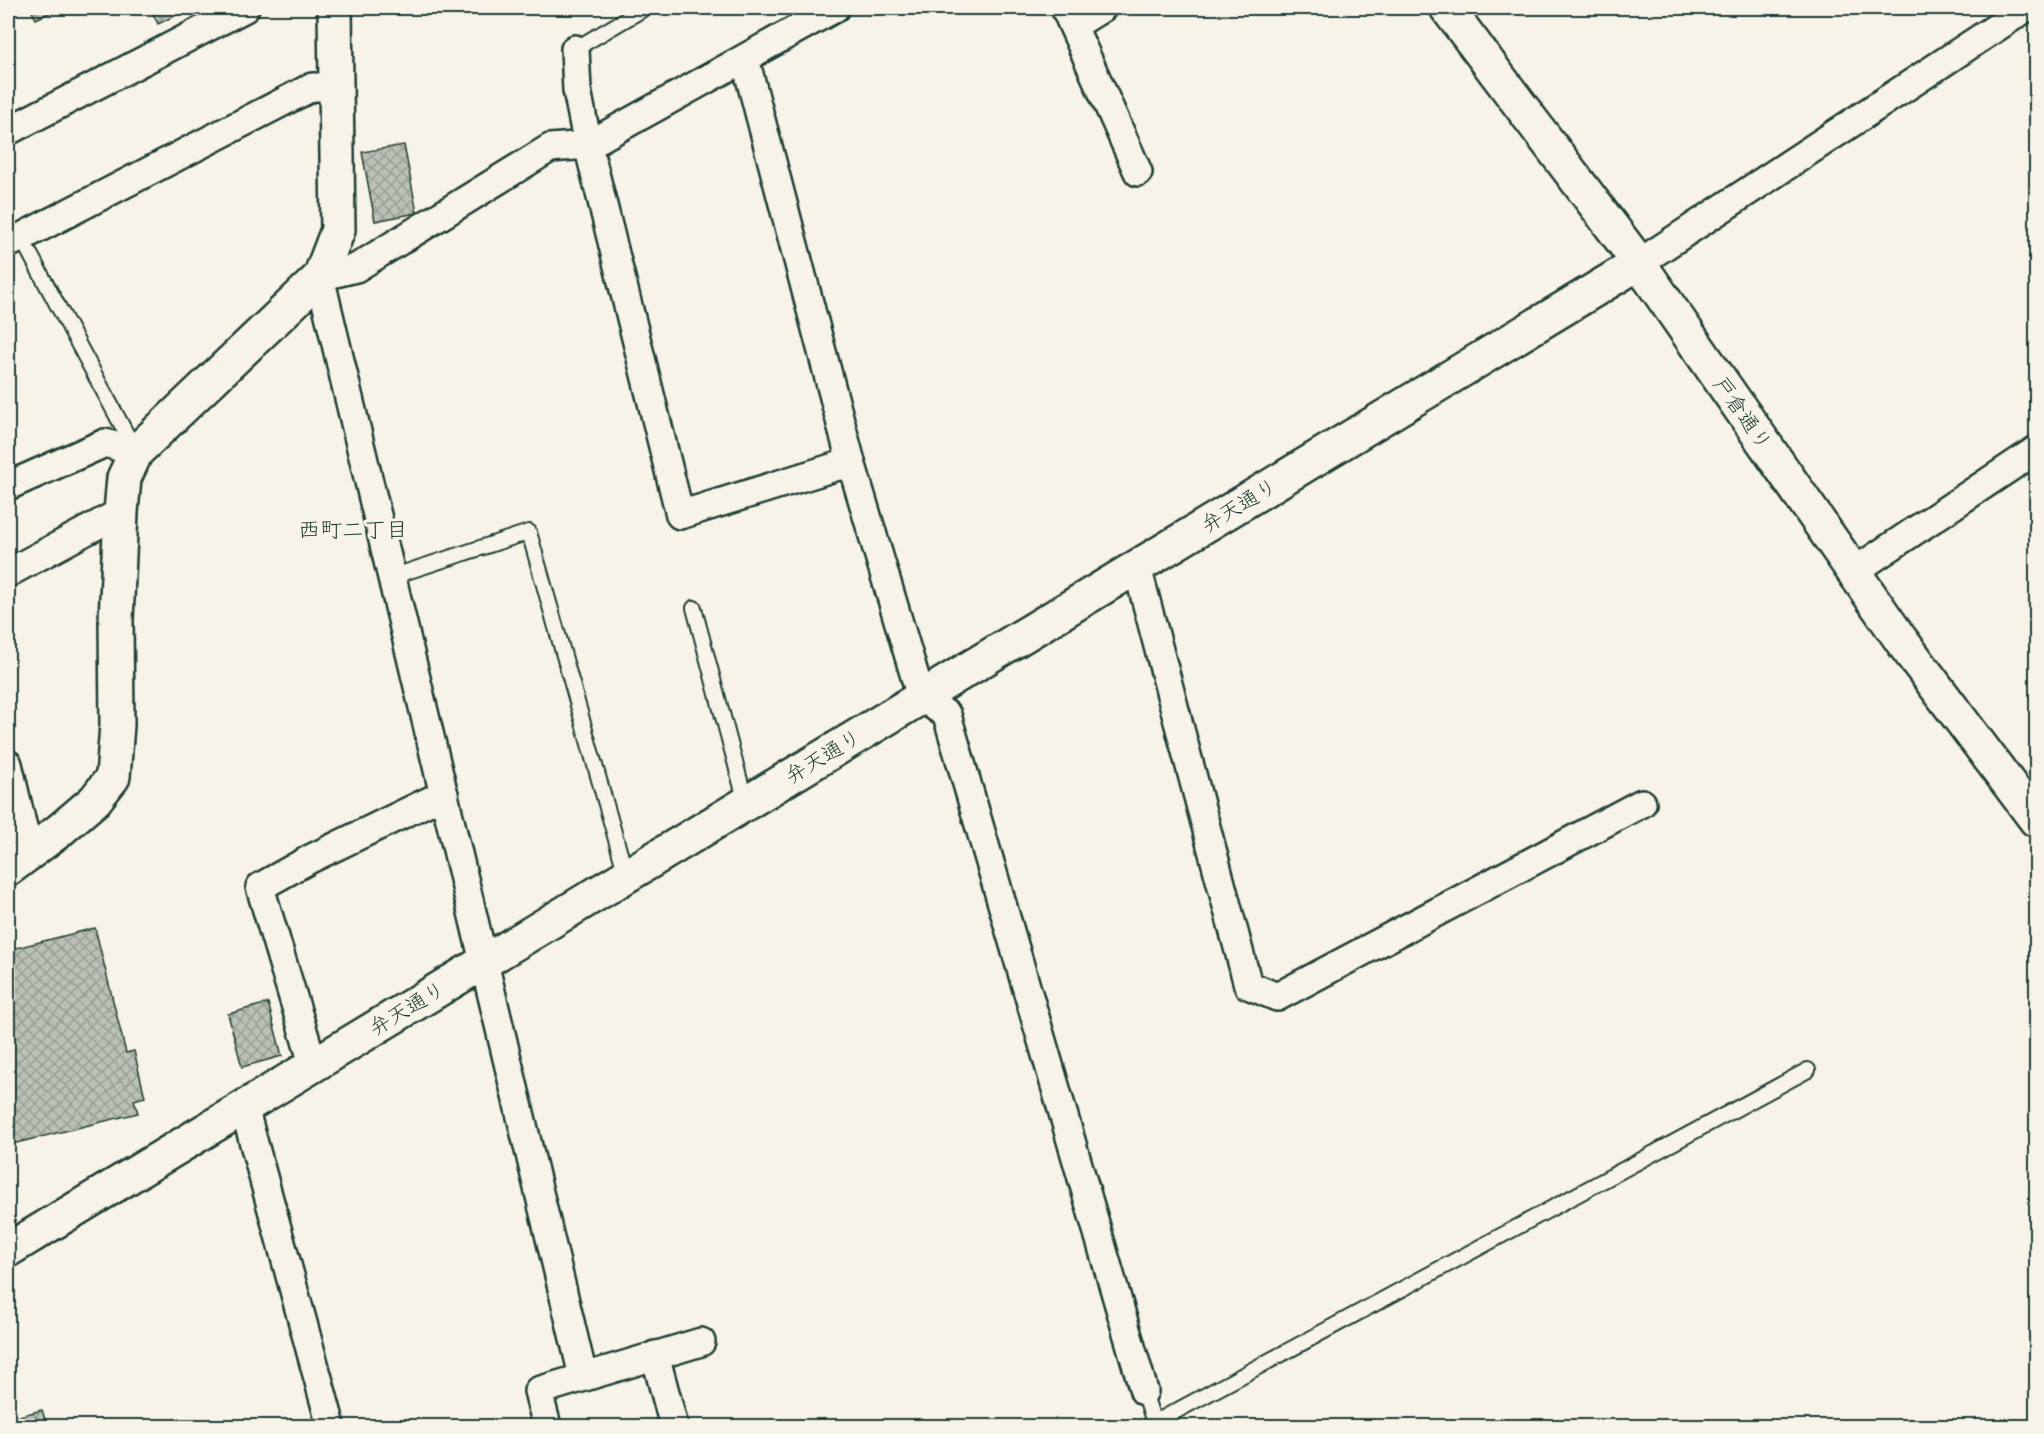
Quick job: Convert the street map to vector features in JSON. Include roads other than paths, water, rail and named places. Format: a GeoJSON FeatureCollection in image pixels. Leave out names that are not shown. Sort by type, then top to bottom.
{"type":"FeatureCollection","features":[{"type":"Feature","properties":{"kind":"street"},"geometry":{"type":"LineString","coordinates":[[8,131],[245,8]]}},
{"type":"Feature","properties":{"kind":"street"},"geometry":{"type":"LineString","coordinates":[[18,861],[95,800],[113,777],[117,725],[116,620],[121,512],[124,478],[136,452],[320,277],[338,230],[335,8]]}},
{"type":"Feature","properties":{"kind":"street"},"geometry":{"type":"LineString","coordinates":[[320,277],[356,268],[550,148],[588,145],[835,8]]}},
{"type":"Feature","properties":{"kind":"street"},"geometry":{"type":"LineString","coordinates":[[1102,8],[1069,17],[1138,172]]}},
{"type":"Feature","properties":{"kind":"street","name":"戸倉通り"},"geometry":{"type":"LineString","coordinates":[[1447,8],[1639,263],[1901,640],[2037,820]]}},
{"type":"Feature","properties":{"kind":"street"},"geometry":{"type":"LineString","coordinates":[[1639,263],[2023,8]]}},
{"type":"Feature","properties":{"kind":"street"},"geometry":{"type":"LineString","coordinates":[[575,49],[577,90],[588,145],[680,515],[851,462]]}},
{"type":"Feature","properties":{"kind":"street"},"geometry":{"type":"LineString","coordinates":[[745,59],[851,462],[921,697],[947,715],[1144,1392]]}},
{"type":"Feature","properties":{"kind":"street"},"geometry":{"type":"LineString","coordinates":[[14,241],[312,87],[335,87]]}},
{"type":"Feature","properties":{"kind":"street","name":"弁天通り"},"geometry":{"type":"LineString","coordinates":[[8,1250],[1639,263]]}},
{"type":"Feature","properties":{"kind":"street"},"geometry":{"type":"LineString","coordinates":[[320,277],[583,1376]]}},
{"type":"Feature","properties":{"kind":"street"},"geometry":{"type":"LineString","coordinates":[[8,486],[105,443],[136,452]]}},
{"type":"Feature","properties":{"kind":"street"},"geometry":{"type":"LineString","coordinates":[[1854,572],[2037,450]]}},
{"type":"Feature","properties":{"kind":"street"},"geometry":{"type":"LineString","coordinates":[[8,573],[121,512]]}},
{"type":"Feature","properties":{"kind":"street"},"geometry":{"type":"LineString","coordinates":[[1137,567],[1248,985],[1276,997],[1642,803]]}},
{"type":"Feature","properties":{"kind":"street"},"geometry":{"type":"LineString","coordinates":[[8,764],[18,861]]}},
{"type":"Feature","properties":{"kind":"street"},"geometry":{"type":"LineString","coordinates":[[313,1064],[260,887],[309,859],[444,794]]}},
{"type":"Feature","properties":{"kind":"street"},"geometry":{"type":"LineString","coordinates":[[244,1107],[331,1426]]}},
{"type":"Feature","properties":{"kind":"street"},"geometry":{"type":"LineString","coordinates":[[547,1426],[538,1391],[701,1342]]}},
{"type":"Feature","properties":{"kind":"street"},"geometry":{"type":"LineString","coordinates":[[655,1355],[674,1426]]}},
{"type":"Feature","properties":{"kind":"lane"},"geometry":{"type":"LineString","coordinates":[[575,49],[645,8]]}},
{"type":"Feature","properties":{"kind":"lane"},"geometry":{"type":"LineString","coordinates":[[14,241],[136,452]]}},
{"type":"Feature","properties":{"kind":"lane"},"geometry":{"type":"LineString","coordinates":[[391,577],[530,532],[626,875]]}},
{"type":"Feature","properties":{"kind":"lane"},"geometry":{"type":"LineString","coordinates":[[694,608],[746,803]]}},
{"type":"Feature","properties":{"kind":"lane"},"geometry":{"type":"LineString","coordinates":[[1144,1392],[1154,1423],[1808,1070]]}},
{"type":"Feature","properties":{"kind":"district","name":"西町二丁目"},"geometry":{"type":"Point","coordinates":[353,529]}}]}
